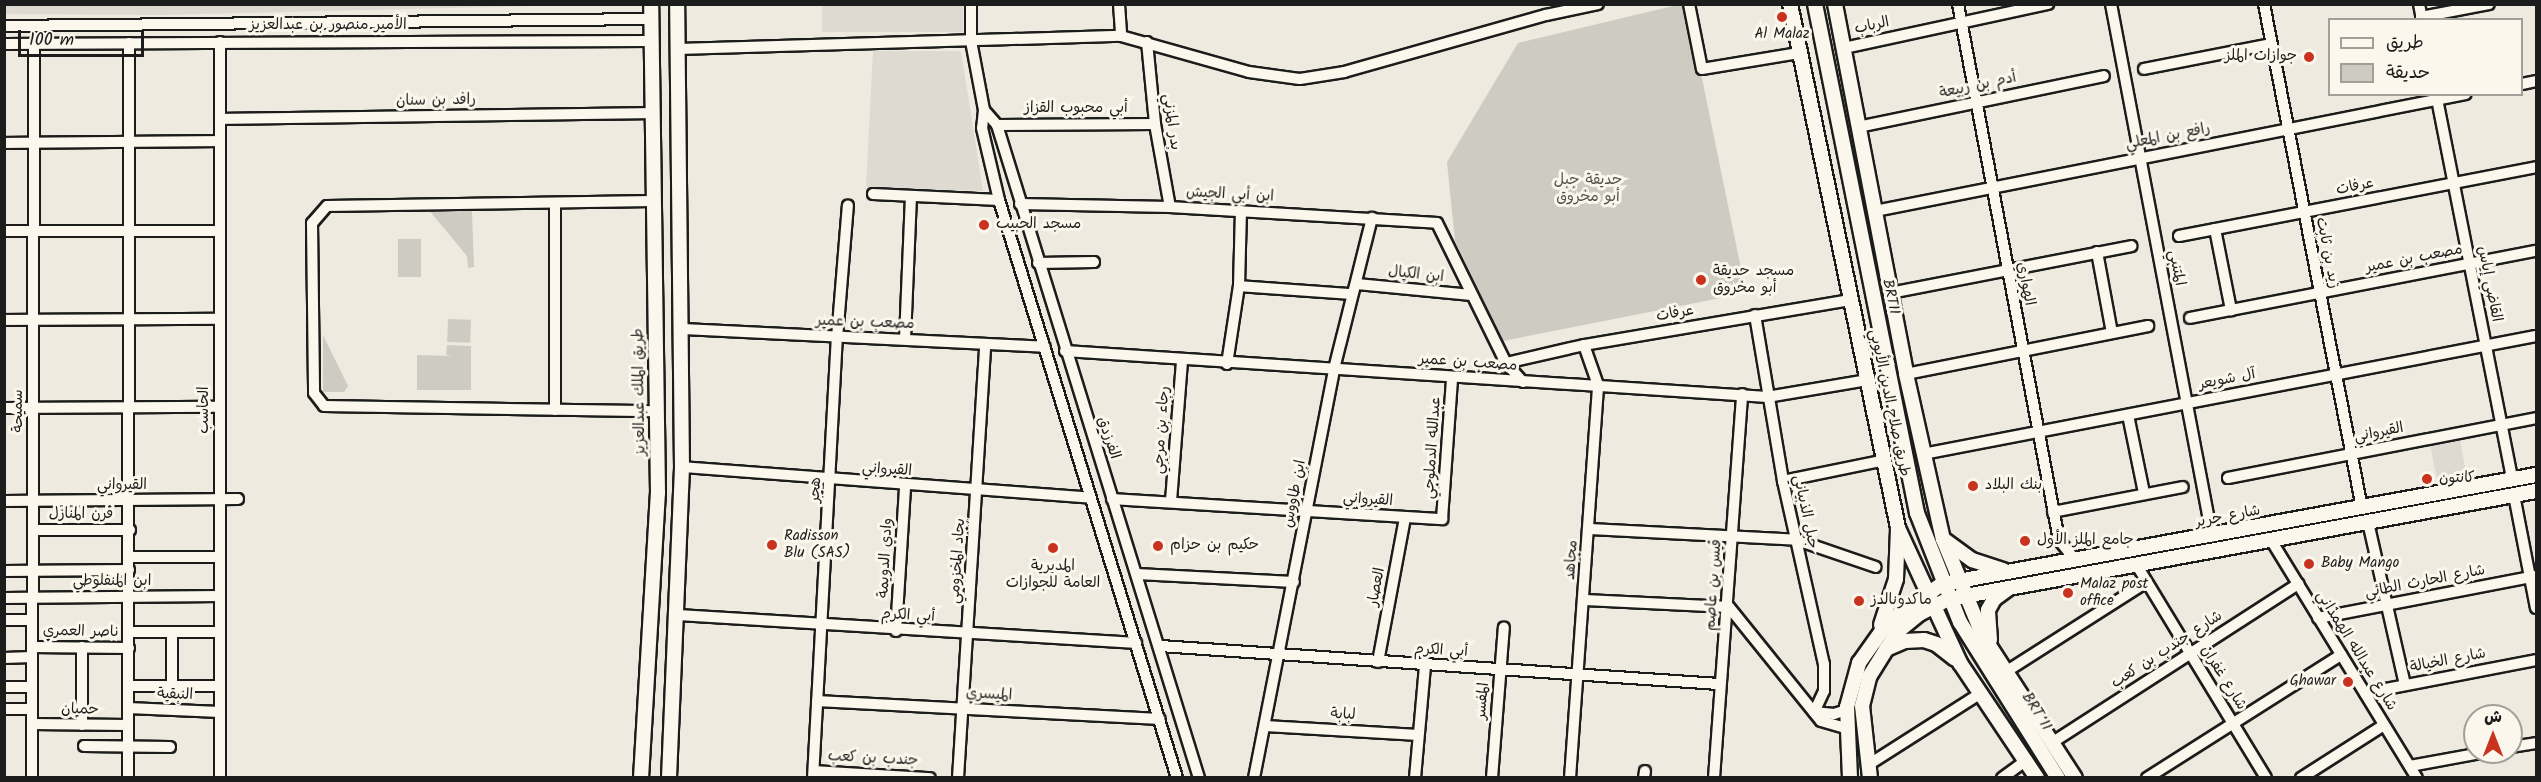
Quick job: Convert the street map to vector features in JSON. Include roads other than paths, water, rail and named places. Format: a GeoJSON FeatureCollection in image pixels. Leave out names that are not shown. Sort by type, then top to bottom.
{"type":"FeatureCollection","features":[{"type":"Feature","properties":{"kind":"main road","name":"طريق الملك عبدالعزيز"},"geometry":{"type":"LineString","coordinates":[[641,777],[658,493],[651,4]]}},
{"type":"Feature","properties":{"kind":"main road"},"geometry":{"type":"LineString","coordinates":[[669,777],[679,615],[682,467],[683,329],[678,4]]}},
{"type":"Feature","properties":{"kind":"main road","name":"طريق صلاح الدين الأيوبي"},"geometry":{"type":"LineString","coordinates":[[1790,4],[1898,528],[1928,592],[1932,607],[1960,663],[2037,777]]}},
{"type":"Feature","properties":{"kind":"main road","name":"BRT11"},"geometry":{"type":"LineString","coordinates":[[1815,4],[1917,513],[1946,591],[1986,663]]}},
{"type":"Feature","properties":{"kind":"main road","name":"طريق صلاح الدين الأيوبي"},"geometry":{"type":"LineString","coordinates":[[1835,4],[1906,374],[1943,539],[1964,596],[1991,648],[2075,777]]}},
{"type":"Feature","properties":{"kind":"main road","name":"شارع جرير"},"geometry":{"type":"LineString","coordinates":[[1946,591],[1958,581],[2212,537],[2536,475]]}},
{"type":"Feature","properties":{"kind":"main road","name":"شارع جرير"},"geometry":{"type":"LineString","coordinates":[[1878,635],[1901,610],[1928,592],[1946,591],[1964,596],[2536,491]]}},
{"type":"Feature","properties":{"kind":"main road"},"geometry":{"type":"LineString","coordinates":[[1850,777],[1846,710],[1859,663],[1878,635],[1896,579],[1898,528]]}},
{"type":"Feature","properties":{"kind":"main road"},"geometry":{"type":"LineString","coordinates":[[1943,539],[1989,568],[2011,571]]}},
{"type":"Feature","properties":{"kind":"main road"},"geometry":{"type":"LineString","coordinates":[[1991,648],[1988,610],[1994,600],[2013,586]]}},
{"type":"Feature","properties":{"kind":"main road"},"geometry":{"type":"LineString","coordinates":[[1869,771],[1862,706],[1869,677],[1884,650],[1909,621],[1932,607],[1946,591]]}},
{"type":"Feature","properties":{"kind":"main road"},"geometry":{"type":"LineString","coordinates":[[1884,650],[1905,641],[1924,640],[1936,644],[1960,663]]}},
{"type":"Feature","properties":{"kind":"main road","name":"BRT 11"},"geometry":{"type":"LineString","coordinates":[[1986,663],[2058,777]]}},
{"type":"Feature","properties":{"kind":"street"},"geometry":{"type":"LineString","coordinates":[[971,4],[971,41],[984,110],[982,128],[999,200],[1177,777]]}},
{"type":"Feature","properties":{"kind":"street"},"geometry":{"type":"LineString","coordinates":[[1119,4],[1121,36]]}},
{"type":"Feature","properties":{"kind":"street"},"geometry":{"type":"LineString","coordinates":[[678,49],[1121,36],[1249,72],[1299,79],[1344,72],[1546,15],[1598,4]]}},
{"type":"Feature","properties":{"kind":"street"},"geometry":{"type":"LineString","coordinates":[[1689,4],[1702,69],[1799,53]]}},
{"type":"Feature","properties":{"kind":"street","name":"الهواري"},"geometry":{"type":"LineString","coordinates":[[1958,4],[2053,512],[2060,544],[2076,561]]}},
{"type":"Feature","properties":{"kind":"street","name":"الرباب"},"geometry":{"type":"LineString","coordinates":[[1844,48],[2048,4]]}},
{"type":"Feature","properties":{"kind":"street","name":"المتنبي"},"geometry":{"type":"LineString","coordinates":[[2111,4],[2212,537]]}},
{"type":"Feature","properties":{"kind":"street","name":"زيد بن ثابت"},"geometry":{"type":"LineString","coordinates":[[2264,4],[2362,508]]}},
{"type":"Feature","properties":{"kind":"street"},"geometry":{"type":"LineString","coordinates":[[2419,4],[2422,18],[2489,4]]}},
{"type":"Feature","properties":{"kind":"street","name":"الأمير منصور بن عبدالعزيز"},"geometry":{"type":"LineString","coordinates":[[4,26],[651,19]]}},
{"type":"Feature","properties":{"kind":"street"},"geometry":{"type":"LineString","coordinates":[[603,20],[604,41]]}},
{"type":"Feature","properties":{"kind":"street","name":"الأمير منصور بن عبدالعزيز"},"geometry":{"type":"LineString","coordinates":[[4,44],[651,41]]}},
{"type":"Feature","properties":{"kind":"street","name":"الحاسب"},"geometry":{"type":"LineString","coordinates":[[220,42],[220,777]]}},
{"type":"Feature","properties":{"kind":"street","name":"بدر المزني"},"geometry":{"type":"LineString","coordinates":[[1147,42],[1155,124],[1170,207]]}},
{"type":"Feature","properties":{"kind":"street"},"geometry":{"type":"LineString","coordinates":[[128,777],[132,142],[129,43]]}},
{"type":"Feature","properties":{"kind":"street","name":"سميحة"},"geometry":{"type":"LineString","coordinates":[[32,777],[34,44]]}},
{"type":"Feature","properties":{"kind":"street"},"geometry":{"type":"LineString","coordinates":[[2144,69],[2271,44]]}},
{"type":"Feature","properties":{"kind":"street","name":"أدم بن ربيعة"},"geometry":{"type":"LineString","coordinates":[[1858,127],[2104,76]]}},
{"type":"Feature","properties":{"kind":"street","name":"رافع بن المعلي"},"geometry":{"type":"LineString","coordinates":[[1875,211],[2437,97]]}},
{"type":"Feature","properties":{"kind":"street","name":"القاضي إياس"},"geometry":{"type":"LineString","coordinates":[[2437,97],[2512,480]]}},
{"type":"Feature","properties":{"kind":"street","name":"الفرزدق"},"geometry":{"type":"LineString","coordinates":[[984,110],[997,125],[1065,351],[1161,646],[1199,777]]}},
{"type":"Feature","properties":{"kind":"street","name":"رافد بن سنان"},"geometry":{"type":"LineString","coordinates":[[220,119],[652,113]]}},
{"type":"Feature","properties":{"kind":"street","name":"أبي محبوب القزاز"},"geometry":{"type":"LineString","coordinates":[[997,125],[1155,124]]}},
{"type":"Feature","properties":{"kind":"street"},"geometry":{"type":"LineString","coordinates":[[4,143],[220,141]]}},
{"type":"Feature","properties":{"kind":"street","name":"عرفات"},"geometry":{"type":"LineString","coordinates":[[2179,236],[2536,167]]}},
{"type":"Feature","properties":{"kind":"street"},"geometry":{"type":"LineString","coordinates":[[873,194],[999,200]]}},
{"type":"Feature","properties":{"kind":"street"},"geometry":{"type":"LineString","coordinates":[[905,339],[911,196]]}},
{"type":"Feature","properties":{"kind":"street"},"geometry":{"type":"LineString","coordinates":[[654,201],[327,206],[312,223],[314,393],[324,406],[657,411]]}},
{"type":"Feature","properties":{"kind":"street"},"geometry":{"type":"LineString","coordinates":[[555,203],[555,410]]}},
{"type":"Feature","properties":{"kind":"street","name":"ابن أبي الجيش"},"geometry":{"type":"LineString","coordinates":[[1020,204],[1170,207],[1372,218],[1437,224],[1471,295]]}},
{"type":"Feature","properties":{"kind":"street","name":"هجر"},"geometry":{"type":"LineString","coordinates":[[814,774],[832,481],[837,338],[848,205]]}},
{"type":"Feature","properties":{"kind":"street"},"geometry":{"type":"LineString","coordinates":[[1227,364],[1239,286],[1241,211]]}},
{"type":"Feature","properties":{"kind":"street","name":"ابن طاووس"},"geometry":{"type":"LineString","coordinates":[[1254,777],[1266,726],[1335,369],[1372,218]]}},
{"type":"Feature","properties":{"kind":"street"},"geometry":{"type":"LineString","coordinates":[[2215,229],[2231,310]]}},
{"type":"Feature","properties":{"kind":"street"},"geometry":{"type":"LineString","coordinates":[[4,231],[220,231]]}},
{"type":"Feature","properties":{"kind":"street"},"geometry":{"type":"LineString","coordinates":[[1890,293],[2131,246]]}},
{"type":"Feature","properties":{"kind":"street","name":"مصعب بن عمير"},"geometry":{"type":"LineString","coordinates":[[2190,318],[2536,251]]}},
{"type":"Feature","properties":{"kind":"street"},"geometry":{"type":"LineString","coordinates":[[2097,252],[2112,333]]}},
{"type":"Feature","properties":{"kind":"street"},"geometry":{"type":"LineString","coordinates":[[1038,263],[1094,262]]}},
{"type":"Feature","properties":{"kind":"street","name":"ابن الكيال"},"geometry":{"type":"LineString","coordinates":[[1357,284],[1471,295]]}},
{"type":"Feature","properties":{"kind":"street"},"geometry":{"type":"LineString","coordinates":[[1239,286],[1352,294]]}},
{"type":"Feature","properties":{"kind":"street"},"geometry":{"type":"LineString","coordinates":[[1471,295],[1506,363],[1523,382]]}},
{"type":"Feature","properties":{"kind":"street","name":"عرفات"},"geometry":{"type":"LineString","coordinates":[[1506,363],[1584,345],[1851,300]]}},
{"type":"Feature","properties":{"kind":"street","name":"جبل الذبياني"},"geometry":{"type":"LineString","coordinates":[[1755,315],[1782,482],[1824,664],[1824,691],[1814,711]]}},
{"type":"Feature","properties":{"kind":"street"},"geometry":{"type":"LineString","coordinates":[[4,320],[220,319]]}},
{"type":"Feature","properties":{"kind":"street"},"geometry":{"type":"LineString","coordinates":[[1906,374],[2148,326]]}},
{"type":"Feature","properties":{"kind":"street","name":"مصعب بن عمير"},"geometry":{"type":"LineString","coordinates":[[683,329],[837,338],[905,339],[985,346],[1045,347]]}},
{"type":"Feature","properties":{"kind":"street","name":"آل شويعر"},"geometry":{"type":"LineString","coordinates":[[1923,454],[2536,336]]}},
{"type":"Feature","properties":{"kind":"street","name":"مجاهد"},"geometry":{"type":"LineString","coordinates":[[1570,777],[1576,675],[1585,600],[1598,385],[1584,345]]}},
{"type":"Feature","properties":{"kind":"street","name":"بجاد المخزومي"},"geometry":{"type":"LineString","coordinates":[[958,777],[978,490],[985,346]]}},
{"type":"Feature","properties":{"kind":"street","name":"مصعب بن عمير"},"geometry":{"type":"LineString","coordinates":[[1065,351],[1227,364],[1767,397],[1868,380]]}},
{"type":"Feature","properties":{"kind":"street","name":"رجاء بن مرجي"},"geometry":{"type":"LineString","coordinates":[[1171,501],[1182,361]]}},
{"type":"Feature","properties":{"kind":"street","name":"عبدالله الدملوجي"},"geometry":{"type":"LineString","coordinates":[[1442,519],[1452,378]]}},
{"type":"Feature","properties":{"kind":"street","name":"قيس بن عاصم"},"geometry":{"type":"LineString","coordinates":[[1714,777],[1719,684],[1729,607],[1742,394]]}},
{"type":"Feature","properties":{"kind":"street"},"geometry":{"type":"LineString","coordinates":[[4,408],[220,407]]}},
{"type":"Feature","properties":{"kind":"street"},"geometry":{"type":"LineString","coordinates":[[2128,415],[2144,494]]}},
{"type":"Feature","properties":{"kind":"street","name":"القيرواني"},"geometry":{"type":"LineString","coordinates":[[2228,478],[2536,418]]}},
{"type":"Feature","properties":{"kind":"street"},"geometry":{"type":"LineString","coordinates":[[1782,482],[1885,460]]}},
{"type":"Feature","properties":{"kind":"street","name":"القيرواني"},"geometry":{"type":"LineString","coordinates":[[682,467],[832,481],[1090,498]]}},
{"type":"Feature","properties":{"kind":"street","name":"وادي الدويمة"},"geometry":{"type":"LineString","coordinates":[[896,631],[905,486]]}},
{"type":"Feature","properties":{"kind":"street"},"geometry":{"type":"LineString","coordinates":[[2053,512],[2183,487]]}},
{"type":"Feature","properties":{"kind":"street"},"geometry":{"type":"LineString","coordinates":[[2514,495],[2534,577],[2536,608]]}},
{"type":"Feature","properties":{"kind":"street","name":"القيرواني"},"geometry":{"type":"LineString","coordinates":[[4,501],[220,502],[238,499]]}},
{"type":"Feature","properties":{"kind":"street","name":"القيرواني"},"geometry":{"type":"LineString","coordinates":[[1112,499],[1442,519]]}},
{"type":"Feature","properties":{"kind":"street","name":"العصار"},"geometry":{"type":"LineString","coordinates":[[1378,662],[1406,518]]}},
{"type":"Feature","properties":{"kind":"street"},"geometry":{"type":"LineString","coordinates":[[2368,522],[2383,599],[2390,604],[2405,685]]}},
{"type":"Feature","properties":{"kind":"street"},"geometry":{"type":"LineString","coordinates":[[1590,529],[1797,540],[1876,567]]}},
{"type":"Feature","properties":{"kind":"street","name":"قرن المنازل"},"geometry":{"type":"LineString","coordinates":[[33,530],[129,530]]}},
{"type":"Feature","properties":{"kind":"street","name":"شارع عبدالله الهمذاني"},"geometry":{"type":"LineString","coordinates":[[2271,540],[2417,777]]}},
{"type":"Feature","properties":{"kind":"street"},"geometry":{"type":"LineString","coordinates":[[129,557],[220,557]]}},
{"type":"Feature","properties":{"kind":"street","name":"شارع غفران"},"geometry":{"type":"LineString","coordinates":[[2136,564],[2145,583],[2266,777]]}},
{"type":"Feature","properties":{"kind":"street"},"geometry":{"type":"LineString","coordinates":[[4,571],[129,570]]}},
{"type":"Feature","properties":{"kind":"street"},"geometry":{"type":"LineString","coordinates":[[1137,574],[1294,582]]}},
{"type":"Feature","properties":{"kind":"street","name":"شارع الحارث الطائي"},"geometry":{"type":"LineString","coordinates":[[2319,618],[2534,577]]}},
{"type":"Feature","properties":{"kind":"street"},"geometry":{"type":"LineString","coordinates":[[2007,671],[2145,583]]}},
{"type":"Feature","properties":{"kind":"street","name":"شارع جندب بن كعب"},"geometry":{"type":"LineString","coordinates":[[2053,742],[2298,584]]}},
{"type":"Feature","properties":{"kind":"street","name":"ابن المنفلوطي"},"geometry":{"type":"LineString","coordinates":[[4,598],[220,596]]}},
{"type":"Feature","properties":{"kind":"street"},"geometry":{"type":"LineString","coordinates":[[1585,600],[1729,607],[1824,723],[1846,728]]}},
{"type":"Feature","properties":{"kind":"street","name":"أبي الكرم"},"geometry":{"type":"LineString","coordinates":[[679,615],[896,631],[1136,642]]}},
{"type":"Feature","properties":{"kind":"street"},"geometry":{"type":"LineString","coordinates":[[4,620],[33,620]]}},
{"type":"Feature","properties":{"kind":"street","name":"المفسر"},"geometry":{"type":"LineString","coordinates":[[1492,777],[1504,627]]}},
{"type":"Feature","properties":{"kind":"street","name":"ناصر العمري"},"geometry":{"type":"LineString","coordinates":[[129,632],[220,632]]}},
{"type":"Feature","properties":{"kind":"street"},"geometry":{"type":"LineString","coordinates":[[171,686],[172,632]]}},
{"type":"Feature","properties":{"kind":"street","name":"أبي الكرم"},"geometry":{"type":"LineString","coordinates":[[1161,646],[1719,684]]}},
{"type":"Feature","properties":{"kind":"street"},"geometry":{"type":"LineString","coordinates":[[82,647],[82,724]]}},
{"type":"Feature","properties":{"kind":"street","name":"ناصر العمري"},"geometry":{"type":"LineString","coordinates":[[4,657],[82,647],[129,648]]}},
{"type":"Feature","properties":{"kind":"street"},"geometry":{"type":"LineString","coordinates":[[2147,777],[2341,655]]}},
{"type":"Feature","properties":{"kind":"street","name":"شارع الخيالة"},"geometry":{"type":"LineString","coordinates":[[2365,693],[2536,660]]}},
{"type":"Feature","properties":{"kind":"street"},"geometry":{"type":"LineString","coordinates":[[1415,777],[1425,665]]}},
{"type":"Feature","properties":{"kind":"street"},"geometry":{"type":"LineString","coordinates":[[129,686],[220,686]]}},
{"type":"Feature","properties":{"kind":"street"},"geometry":{"type":"LineString","coordinates":[[4,687],[32,687]]}},
{"type":"Feature","properties":{"kind":"street"},"geometry":{"type":"LineString","coordinates":[[1869,771],[1981,693]]}},
{"type":"Feature","properties":{"kind":"street","name":"الميسري"},"geometry":{"type":"LineString","coordinates":[[817,701],[1160,719]]}},
{"type":"Feature","properties":{"kind":"street","name":"النبقية"},"geometry":{"type":"LineString","coordinates":[[128,708],[220,712]]}},
{"type":"Feature","properties":{"kind":"street"},"geometry":{"type":"LineString","coordinates":[[4,709],[32,709]]}},
{"type":"Feature","properties":{"kind":"street"},"geometry":{"type":"LineString","coordinates":[[1814,711],[1831,714],[1846,710]]}},
{"type":"Feature","properties":{"kind":"street","name":"حميان"},"geometry":{"type":"LineString","coordinates":[[32,724],[128,725]]}},
{"type":"Feature","properties":{"kind":"street"},"geometry":{"type":"LineString","coordinates":[[2301,777],[2384,725]]}},
{"type":"Feature","properties":{"kind":"street","name":"لبابة"},"geometry":{"type":"LineString","coordinates":[[1266,726],[1418,735]]}},
{"type":"Feature","properties":{"kind":"street"},"geometry":{"type":"LineString","coordinates":[[84,746],[170,747]]}},
{"type":"Feature","properties":{"kind":"street"},"geometry":{"type":"LineString","coordinates":[[2410,766],[2463,756]]}},
{"type":"Feature","properties":{"kind":"street"},"geometry":{"type":"LineString","coordinates":[[2002,777],[2027,760]]}},
{"type":"Feature","properties":{"kind":"street","name":"جندب بن كعب"},"geometry":{"type":"LineString","coordinates":[[814,774],[930,777]]}},
{"type":"Feature","properties":{"kind":"place","name":"Al Malaz"},"geometry":{"type":"Point","coordinates":[1782,17]}},
{"type":"Feature","properties":{"kind":"place","name":"جوازات الملز"},"geometry":{"type":"Point","coordinates":[2309,57]}},
{"type":"Feature","properties":{"kind":"place","name":"مسجد الحبيب"},"geometry":{"type":"Point","coordinates":[984,225]}},
{"type":"Feature","properties":{"kind":"place","name":"مسجد حديقة أبو مخروق"},"geometry":{"type":"Point","coordinates":[1701,280]}},
{"type":"Feature","properties":{"kind":"place","name":"كانتون"},"geometry":{"type":"Point","coordinates":[2427,479]}},
{"type":"Feature","properties":{"kind":"place","name":"بنك البلاد"},"geometry":{"type":"Point","coordinates":[1973,486]}},
{"type":"Feature","properties":{"kind":"place","name":"جامع الملز الأول"},"geometry":{"type":"Point","coordinates":[2025,541]}},
{"type":"Feature","properties":{"kind":"place","name":"Radisson Blu (SAS)"},"geometry":{"type":"Point","coordinates":[772,545]}},
{"type":"Feature","properties":{"kind":"place","name":"حكيم بن حزام"},"geometry":{"type":"Point","coordinates":[1158,546]}},
{"type":"Feature","properties":{"kind":"place","name":"المديرية العامة للجوازات"},"geometry":{"type":"Point","coordinates":[1053,548]}},
{"type":"Feature","properties":{"kind":"place","name":"Baby Mango"},"geometry":{"type":"Point","coordinates":[2309,564]}},
{"type":"Feature","properties":{"kind":"place","name":"Malaz post office"},"geometry":{"type":"Point","coordinates":[2068,593]}},
{"type":"Feature","properties":{"kind":"place","name":"ماكدونالدز"},"geometry":{"type":"Point","coordinates":[1859,601]}},
{"type":"Feature","properties":{"kind":"place","name":"Ghawar"},"geometry":{"type":"Point","coordinates":[2348,682]}},
{"type":"Feature","properties":{"kind":"park label","name":"حديقة جبل أبو مخروق"},"geometry":{"type":"Point","coordinates":[1588,188]}}]}
